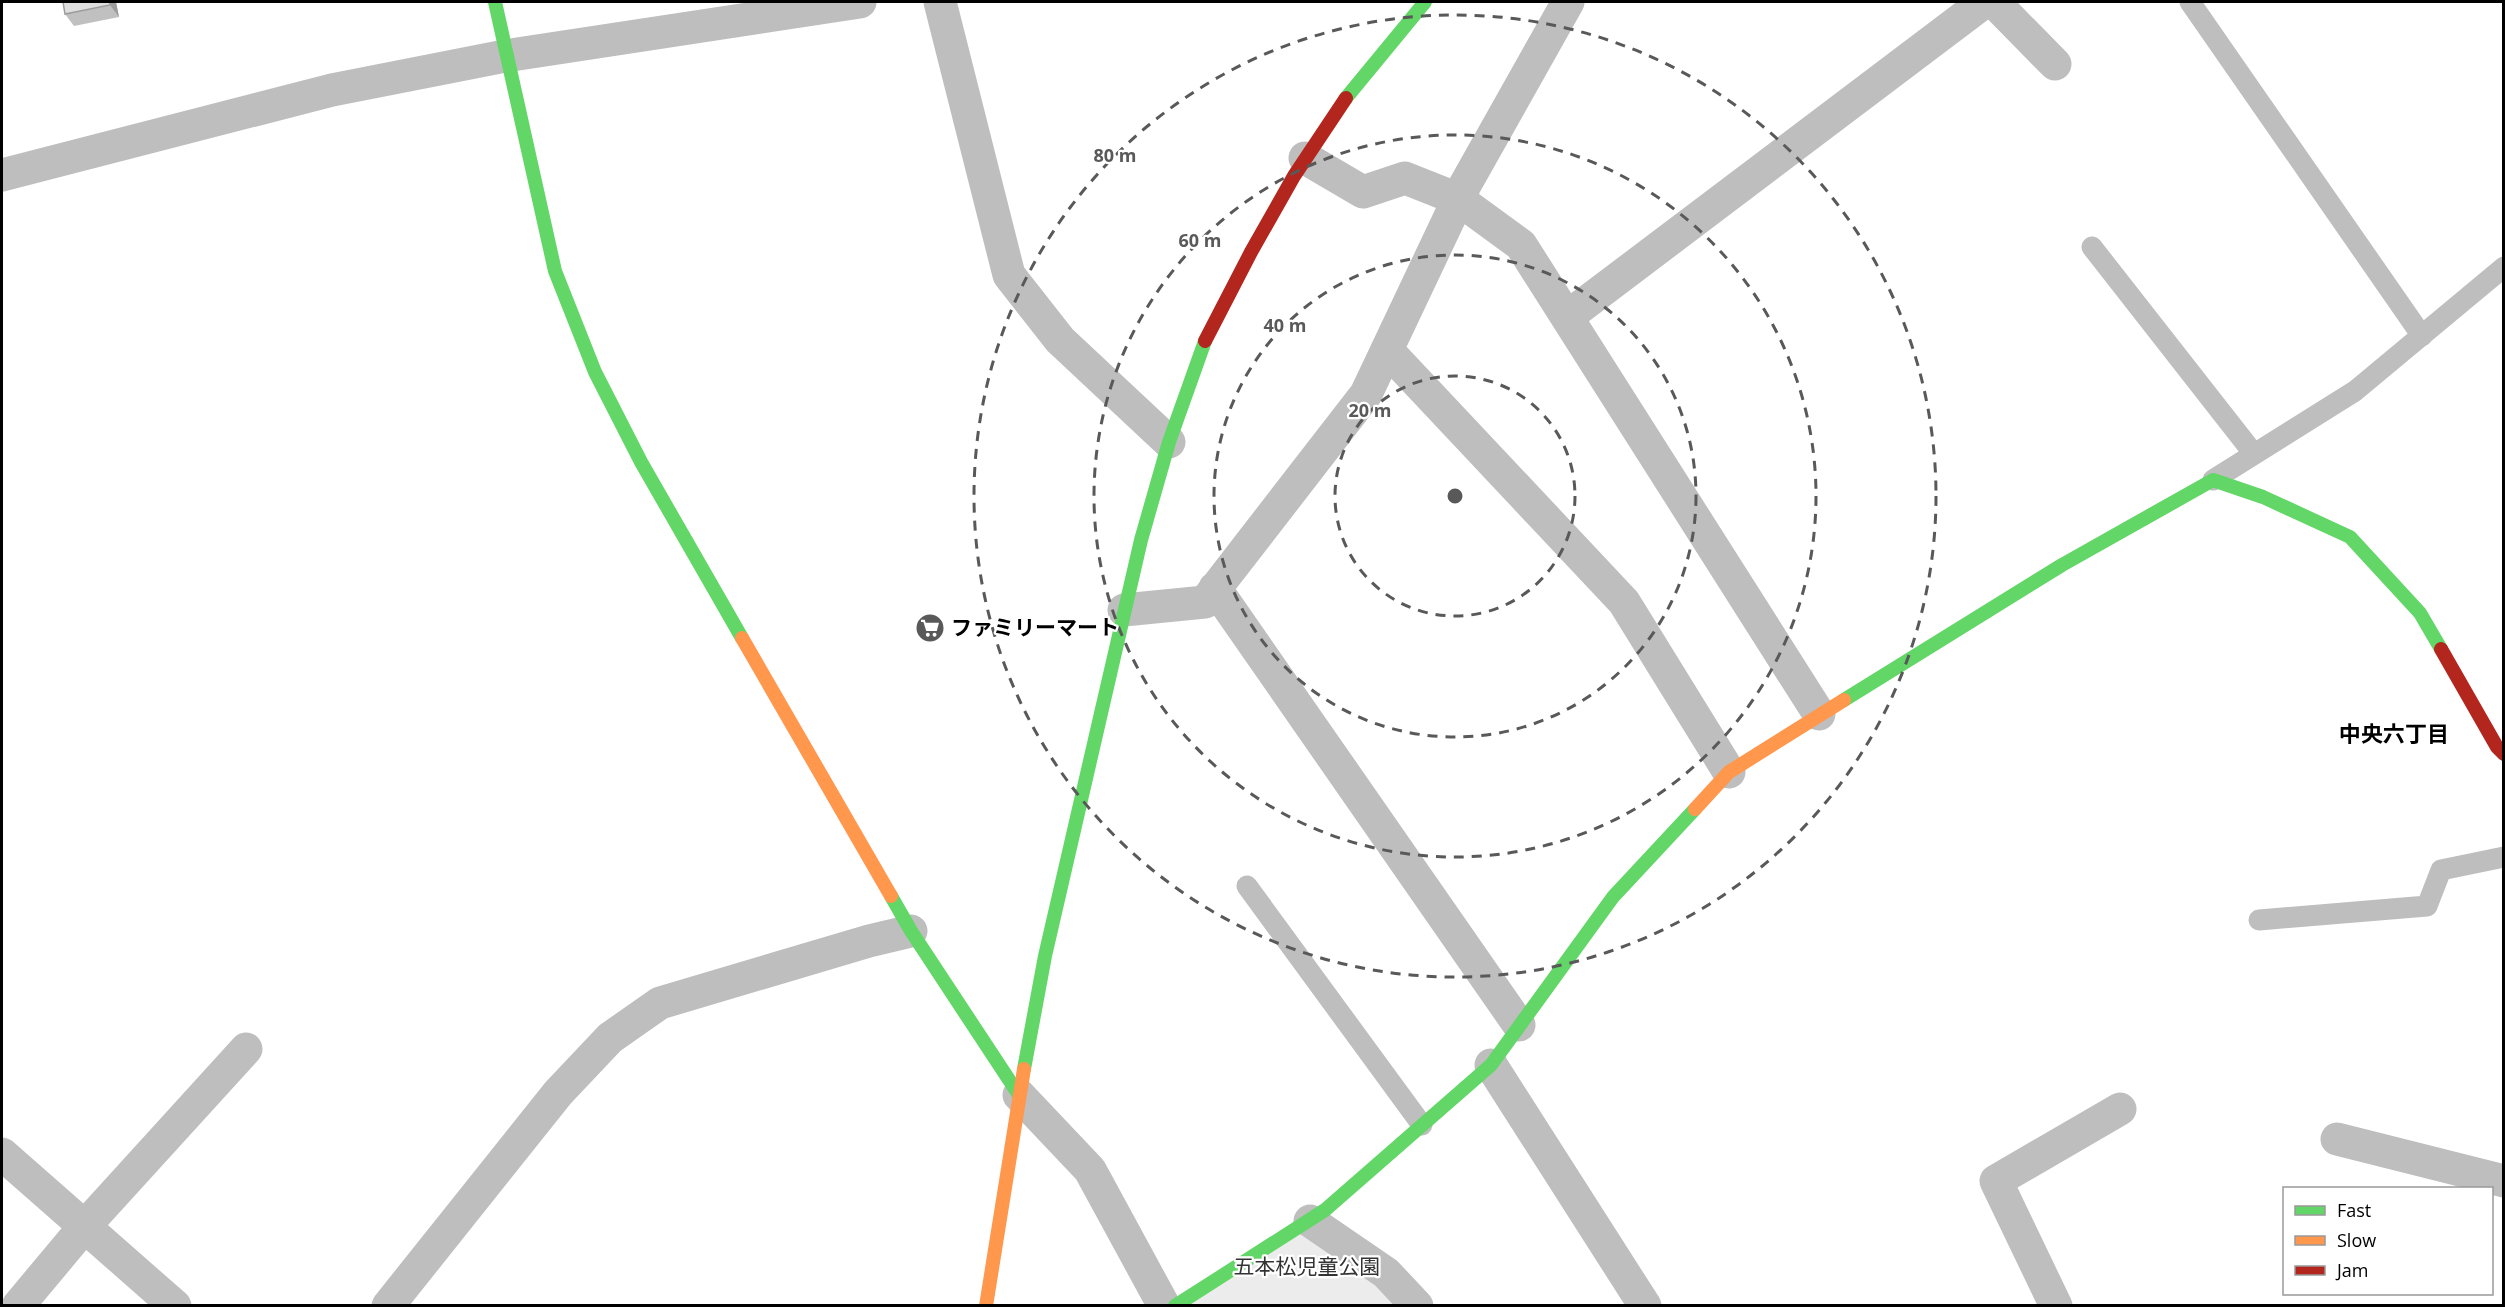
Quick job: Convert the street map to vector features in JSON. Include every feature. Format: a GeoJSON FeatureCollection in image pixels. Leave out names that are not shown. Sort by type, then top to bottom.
{"type":"FeatureCollection","features":[{"type":"Feature","properties":{"kind":"street"},"geometry":{"type":"LineString","coordinates":[[495,2],[505,56],[555,271],[595,372],[641,462],[911,931],[1019,1095],[1090,1170],[1164,1305]]}},
{"type":"Feature","properties":{"kind":"street"},"geometry":{"type":"LineString","coordinates":[[2,175],[332,90],[505,56],[860,2]]}},
{"type":"Feature","properties":{"kind":"street"},"geometry":{"type":"LineString","coordinates":[[940,2],[1009,275],[1060,340],[1169,442]]}},
{"type":"Feature","properties":{"kind":"street"},"geometry":{"type":"LineString","coordinates":[[986,1305],[1019,1095],[1046,956],[1124,610],[1169,442],[1205,341],[1251,252],[1305,158],[1354,87],[1425,2]]}},
{"type":"Feature","properties":{"kind":"street"},"geometry":{"type":"LineString","coordinates":[[1124,610],[1205,602],[1366,394],[1458,199],[1568,2]]}},
{"type":"Feature","properties":{"kind":"street"},"geometry":{"type":"LineString","coordinates":[[1567,317],[1984,2]]}},
{"type":"Feature","properties":{"kind":"street"},"geometry":{"type":"LineString","coordinates":[[1994,2],[2055,64]]}},
{"type":"Feature","properties":{"kind":"street"},"geometry":{"type":"LineString","coordinates":[[1305,158],[1363,192],[1405,178],[1458,199],[1521,245],[1819,714]]}},
{"type":"Feature","properties":{"kind":"street"},"geometry":{"type":"LineString","coordinates":[[1387,350],[1624,602],[1729,772]]}},
{"type":"Feature","properties":{"kind":"street"},"geometry":{"type":"LineString","coordinates":[[1175,1305],[1310,1221],[1491,1065],[1613,897],[1729,772],[2062,565],[2213,480],[2263,497],[2350,537],[2420,613],[2497,747],[2504,754]]}},
{"type":"Feature","properties":{"kind":"street"},"geometry":{"type":"LineString","coordinates":[[1215,588],[1519,1025]]}},
{"type":"Feature","properties":{"kind":"street"},"geometry":{"type":"LineString","coordinates":[[388,1305],[558,1093],[610,1038],[660,1003],[869,941],[911,931]]}},
{"type":"Feature","properties":{"kind":"street"},"geometry":{"type":"LineString","coordinates":[[18,1305],[84,1227],[246,1049]]}},
{"type":"Feature","properties":{"kind":"street"},"geometry":{"type":"LineString","coordinates":[[1491,1065],[1645,1305]]}},
{"type":"Feature","properties":{"kind":"street"},"geometry":{"type":"LineString","coordinates":[[2056,1305],[1996,1181],[2120,1109]]}},
{"type":"Feature","properties":{"kind":"street"},"geometry":{"type":"LineString","coordinates":[[2337,1139],[2504,1181]]}},
{"type":"Feature","properties":{"kind":"street"},"geometry":{"type":"LineString","coordinates":[[2,1154],[175,1305]]}},
{"type":"Feature","properties":{"kind":"street"},"geometry":{"type":"LineString","coordinates":[[1310,1221],[1386,1273],[1417,1305]]}},
{"type":"Feature","properties":{"kind":"lane"},"geometry":{"type":"LineString","coordinates":[[2190,2],[2422,336]]}},
{"type":"Feature","properties":{"kind":"lane"},"geometry":{"type":"LineString","coordinates":[[2092,247],[2254,454]]}},
{"type":"Feature","properties":{"kind":"lane"},"geometry":{"type":"LineString","coordinates":[[2213,480],[2355,391],[2504,267]]}},
{"type":"Feature","properties":{"kind":"lane"},"geometry":{"type":"LineString","coordinates":[[2259,920],[2427,906],[2441,870],[2504,857]]}},
{"type":"Feature","properties":{"kind":"lane"},"geometry":{"type":"LineString","coordinates":[[1247,886],[1422,1125]]}},
{"type":"Feature","properties":{"kind":"green space","name":"五本松児童公園"},"geometry":{"type":"Polygon","coordinates":[[[1310,1221],[1417,1306],[1175,1306],[1310,1221]]]}},
{"type":"Feature","properties":{"kind":"building"},"geometry":{"type":"Polygon","coordinates":[[[63,2],[110,2],[110,5],[65,14],[63,2]]]}},
{"type":"Feature","properties":{"kind":"traffic: fast"},"geometry":{"type":"LineString","coordinates":[[495,2],[555,271],[595,372],[641,462],[742,638]]}},
{"type":"Feature","properties":{"kind":"traffic: fast"},"geometry":{"type":"LineString","coordinates":[[1346,98],[1425,2]]}},
{"type":"Feature","properties":{"kind":"traffic: fast"},"geometry":{"type":"LineString","coordinates":[[1024,1069],[1045,956],[1141,540],[1169,442],[1205,341]]}},
{"type":"Feature","properties":{"kind":"traffic: fast"},"geometry":{"type":"LineString","coordinates":[[1844,700],[2062,565],[2213,480],[2263,497],[2350,537],[2420,613],[2441,649]]}},
{"type":"Feature","properties":{"kind":"traffic: fast"},"geometry":{"type":"LineString","coordinates":[[1175,1306],[1325,1210],[1491,1065],[1613,897],[1695,809]]}},
{"type":"Feature","properties":{"kind":"traffic: fast"},"geometry":{"type":"LineString","coordinates":[[891,896],[911,931],[1019,1095]]}},
{"type":"Feature","properties":{"kind":"traffic: slow"},"geometry":{"type":"LineString","coordinates":[[742,638],[891,896]]}},
{"type":"Feature","properties":{"kind":"traffic: slow"},"geometry":{"type":"LineString","coordinates":[[1695,809],[1729,772],[1844,700]]}},
{"type":"Feature","properties":{"kind":"traffic: slow"},"geometry":{"type":"LineString","coordinates":[[986,1306],[1024,1069]]}},
{"type":"Feature","properties":{"kind":"traffic: jam"},"geometry":{"type":"LineString","coordinates":[[1205,341],[1294,176],[1346,98]]}},
{"type":"Feature","properties":{"kind":"traffic: jam"},"geometry":{"type":"LineString","coordinates":[[2441,649],[2497,747],[2504,754]]}},
{"type":"Feature","properties":{"kind":"place","name":"ファミリーマート"},"geometry":{"type":"Point","coordinates":[930,628]}},
{"type":"Feature","properties":{"kind":"district","name":"中央六丁目"},"geometry":{"type":"Point","coordinates":[2394,734]}}]}
